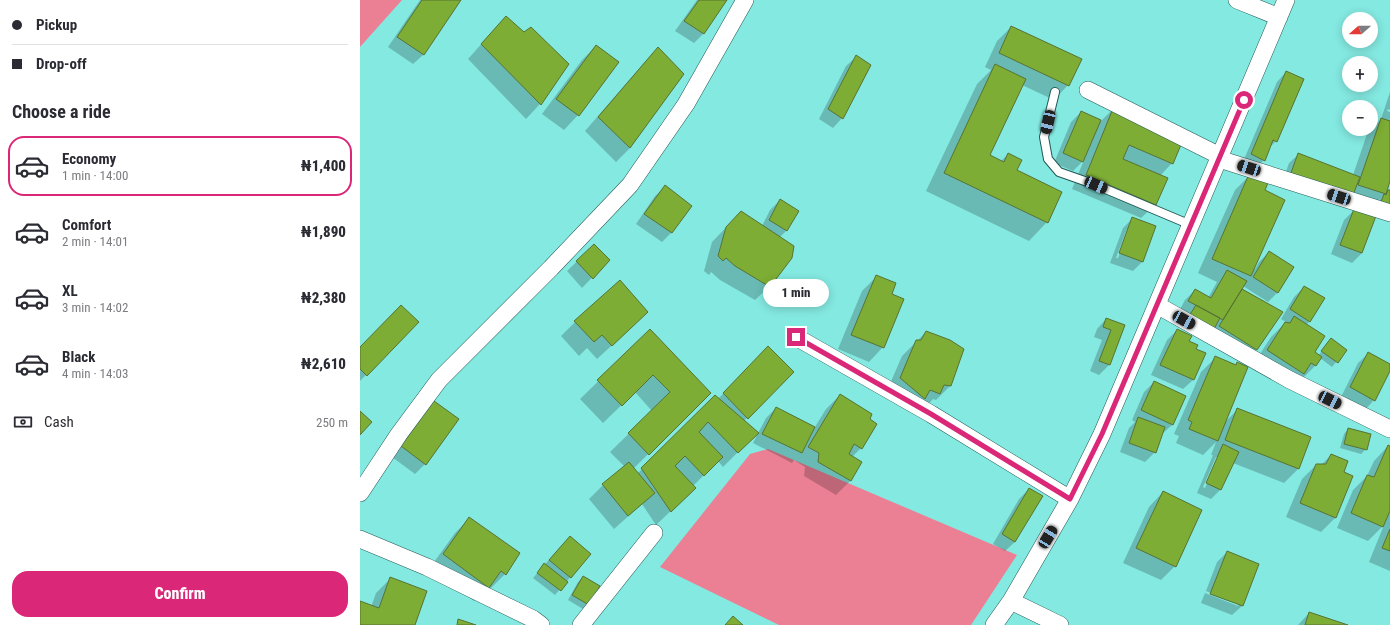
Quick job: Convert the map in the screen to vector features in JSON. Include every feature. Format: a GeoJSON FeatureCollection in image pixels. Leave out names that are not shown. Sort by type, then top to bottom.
{"type":"FeatureCollection","features":[{"type":"Feature","properties":{"kind":"street"},"geometry":{"type":"LineString","coordinates":[[360,492],[399,434],[439,380],[551,268],[630,185],[686,104],[745,0]]}},
{"type":"Feature","properties":{"kind":"street"},"geometry":{"type":"LineString","coordinates":[[1237,0],[1278,17]]}},
{"type":"Feature","properties":{"kind":"street"},"geometry":{"type":"LineString","coordinates":[[994,625],[1011,601],[1070,499],[1102,434],[1286,0]]}},
{"type":"Feature","properties":{"kind":"street"},"geometry":{"type":"LineString","coordinates":[[1088,90],[1220,157],[1390,213]]}},
{"type":"Feature","properties":{"kind":"street"},"geometry":{"type":"LineString","coordinates":[[1157,306],[1290,380],[1390,429]]}},
{"type":"Feature","properties":{"kind":"street"},"geometry":{"type":"LineString","coordinates":[[796,337],[931,414],[1070,499]]}},
{"type":"Feature","properties":{"kind":"street"},"geometry":{"type":"LineString","coordinates":[[581,625],[654,533]]}},
{"type":"Feature","properties":{"kind":"street"},"geometry":{"type":"LineString","coordinates":[[360,539],[427,567],[533,619],[541,625]]}},
{"type":"Feature","properties":{"kind":"street"},"geometry":{"type":"LineString","coordinates":[[1011,601],[1060,625]]}},
{"type":"Feature","properties":{"kind":"lane"},"geometry":{"type":"LineString","coordinates":[[1054,92],[1044,137],[1048,159],[1059,172],[1096,185],[1191,225]]}},
{"type":"Feature","properties":{"kind":"shaded area"},"geometry":{"type":"Polygon","coordinates":[[[360,0],[402,0],[360,47],[360,0]]]}},
{"type":"Feature","properties":{"kind":"shaded area"},"geometry":{"type":"Polygon","coordinates":[[[768,449],[1017,555],[971,625],[779,625],[660,567],[750,454],[768,449]]]}},
{"type":"Feature","properties":{"kind":"building"},"geometry":{"type":"Polygon","coordinates":[[[422,0],[461,0],[424,55],[397,37],[422,0]]]}},
{"type":"Feature","properties":{"kind":"building"},"geometry":{"type":"Polygon","coordinates":[[[699,0],[727,0],[704,34],[684,21],[699,0]]]}},
{"type":"Feature","properties":{"kind":"building"},"geometry":{"type":"Polygon","coordinates":[[[506,16],[524,32],[531,27],[569,64],[541,105],[481,44],[506,16]]]}},
{"type":"Feature","properties":{"kind":"building"},"geometry":{"type":"Polygon","coordinates":[[[1011,26],[1082,59],[1069,86],[999,53],[1011,26]]]}},
{"type":"Feature","properties":{"kind":"building"},"geometry":{"type":"Polygon","coordinates":[[[596,45],[619,62],[579,116],[556,99],[596,45]]]}},
{"type":"Feature","properties":{"kind":"building"},"geometry":{"type":"Polygon","coordinates":[[[658,47],[684,74],[630,148],[598,117],[658,47]]]}},
{"type":"Feature","properties":{"kind":"building"},"geometry":{"type":"Polygon","coordinates":[[[856,55],[871,65],[843,119],[828,109],[856,55]]]}},
{"type":"Feature","properties":{"kind":"building"},"geometry":{"type":"Polygon","coordinates":[[[995,64],[1026,79],[990,155],[1004,162],[1008,153],[1022,160],[1017,170],[1062,192],[1048,223],[944,173],[995,64]]]}},
{"type":"Feature","properties":{"kind":"building"},"geometry":{"type":"Polygon","coordinates":[[[1286,71],[1304,79],[1277,142],[1273,140],[1265,161],[1251,154],[1286,71]]]}},
{"type":"Feature","properties":{"kind":"building"},"geometry":{"type":"Polygon","coordinates":[[[1114,106],[1185,135],[1173,164],[1129,145],[1123,159],[1168,178],[1156,205],[1086,175],[1114,106]]]}},
{"type":"Feature","properties":{"kind":"building"},"geometry":{"type":"Polygon","coordinates":[[[1081,111],[1101,120],[1083,162],[1063,153],[1081,111]]]}},
{"type":"Feature","properties":{"kind":"building"},"geometry":{"type":"Polygon","coordinates":[[[1381,118],[1390,121],[1390,181],[1386,194],[1358,185],[1375,136],[1378,136],[1378,127],[1381,118]]]}},
{"type":"Feature","properties":{"kind":"building"},"geometry":{"type":"Polygon","coordinates":[[[1298,153],[1360,177],[1353,195],[1291,173],[1298,153]]]}},
{"type":"Feature","properties":{"kind":"building"},"geometry":{"type":"Polygon","coordinates":[[[1249,174],[1268,183],[1265,190],[1285,200],[1251,276],[1212,259],[1249,174]]]}},
{"type":"Feature","properties":{"kind":"building"},"geometry":{"type":"Polygon","coordinates":[[[665,185],[692,206],[672,233],[644,214],[665,185]]]}},
{"type":"Feature","properties":{"kind":"building"},"geometry":{"type":"Polygon","coordinates":[[[1388,190],[1390,190],[1390,205],[1381,202],[1384,194],[1386,195],[1388,190]]]}},
{"type":"Feature","properties":{"kind":"building"},"geometry":{"type":"Polygon","coordinates":[[[780,199],[799,211],[787,231],[769,220],[780,199]]]}},
{"type":"Feature","properties":{"kind":"building"},"geometry":{"type":"Polygon","coordinates":[[[1354,209],[1376,216],[1362,253],[1340,245],[1354,209]]]}},
{"type":"Feature","properties":{"kind":"building"},"geometry":{"type":"Polygon","coordinates":[[[741,211],[794,246],[792,258],[770,287],[735,266],[726,258],[723,261],[718,256],[726,227],[741,211]]]}},
{"type":"Feature","properties":{"kind":"building"},"geometry":{"type":"Polygon","coordinates":[[[1132,217],[1156,226],[1143,262],[1119,253],[1132,217]]]}},
{"type":"Feature","properties":{"kind":"building"},"geometry":{"type":"Polygon","coordinates":[[[594,244],[610,260],[593,279],[576,261],[594,244]]]}},
{"type":"Feature","properties":{"kind":"building"},"geometry":{"type":"Polygon","coordinates":[[[1269,251],[1294,267],[1278,293],[1253,277],[1269,251]]]}},
{"type":"Feature","properties":{"kind":"building"},"geometry":{"type":"Polygon","coordinates":[[[1227,270],[1247,281],[1223,320],[1188,301],[1195,289],[1211,298],[1227,270]]]}},
{"type":"Feature","properties":{"kind":"building"},"geometry":{"type":"Polygon","coordinates":[[[876,275],[896,283],[892,294],[904,299],[884,348],[851,335],[876,275]]]}},
{"type":"Feature","properties":{"kind":"building"},"geometry":{"type":"Polygon","coordinates":[[[620,280],[648,312],[612,346],[602,335],[594,342],[574,321],[620,280]]]}},
{"type":"Feature","properties":{"kind":"building"},"geometry":{"type":"Polygon","coordinates":[[[1304,286],[1325,298],[1310,322],[1290,309],[1304,286]]]}},
{"type":"Feature","properties":{"kind":"building"},"geometry":{"type":"Polygon","coordinates":[[[1242,289],[1283,312],[1257,350],[1219,326],[1242,289]]]}},
{"type":"Feature","properties":{"kind":"building"},"geometry":{"type":"Polygon","coordinates":[[[401,305],[419,322],[367,376],[360,369],[360,347],[401,305]]]}},
{"type":"Feature","properties":{"kind":"building"},"geometry":{"type":"Polygon","coordinates":[[[1196,305],[1220,318],[1214,329],[1189,316],[1196,305]]]}},
{"type":"Feature","properties":{"kind":"building"},"geometry":{"type":"Polygon","coordinates":[[[1294,316],[1325,336],[1315,352],[1322,357],[1316,366],[1311,363],[1304,374],[1267,350],[1285,322],[1290,323],[1294,316]]]}},
{"type":"Feature","properties":{"kind":"building"},"geometry":{"type":"Polygon","coordinates":[[[1106,318],[1125,325],[1110,365],[1099,361],[1111,330],[1103,327],[1106,318]]]}},
{"type":"Feature","properties":{"kind":"building"},"geometry":{"type":"Polygon","coordinates":[[[650,329],[711,393],[649,455],[628,433],[670,392],[653,375],[622,406],[597,380],[650,329]]]}},
{"type":"Feature","properties":{"kind":"building"},"geometry":{"type":"Polygon","coordinates":[[[1177,329],[1192,336],[1189,341],[1198,345],[1196,349],[1206,353],[1194,380],[1160,365],[1177,329]]]}},
{"type":"Feature","properties":{"kind":"building"},"geometry":{"type":"Polygon","coordinates":[[[926,331],[950,340],[964,349],[951,386],[944,385],[940,394],[930,390],[925,399],[900,378],[916,340],[921,340],[926,331]]]}},
{"type":"Feature","properties":{"kind":"building"},"geometry":{"type":"Polygon","coordinates":[[[1331,338],[1347,350],[1338,363],[1321,351],[1331,338]]]}},
{"type":"Feature","properties":{"kind":"building"},"geometry":{"type":"Polygon","coordinates":[[[768,346],[794,372],[748,419],[723,393],[768,346]]]}},
{"type":"Feature","properties":{"kind":"building"},"geometry":{"type":"Polygon","coordinates":[[[1368,352],[1390,364],[1390,371],[1375,401],[1350,387],[1368,352]]]}},
{"type":"Feature","properties":{"kind":"building"},"geometry":{"type":"Polygon","coordinates":[[[1215,356],[1236,365],[1237,362],[1248,367],[1218,441],[1189,429],[1192,422],[1188,420],[1215,356]]]}},
{"type":"Feature","properties":{"kind":"building"},"geometry":{"type":"Polygon","coordinates":[[[1154,381],[1186,396],[1173,425],[1141,410],[1154,381]]]}},
{"type":"Feature","properties":{"kind":"building"},"geometry":{"type":"Polygon","coordinates":[[[840,394],[872,414],[870,419],[877,424],[862,449],[854,444],[849,454],[862,462],[851,481],[818,462],[819,453],[808,447],[840,394]]]}},
{"type":"Feature","properties":{"kind":"building"},"geometry":{"type":"Polygon","coordinates":[[[715,395],[759,433],[738,453],[708,422],[699,432],[723,457],[704,476],[685,456],[675,466],[696,488],[671,512],[641,468],[715,395]]]}},
{"type":"Feature","properties":{"kind":"building"},"geometry":{"type":"Polygon","coordinates":[[[434,401],[459,419],[426,465],[401,446],[434,401]]]}},
{"type":"Feature","properties":{"kind":"building"},"geometry":{"type":"Polygon","coordinates":[[[776,407],[815,427],[802,453],[762,434],[776,407]]]}},
{"type":"Feature","properties":{"kind":"building"},"geometry":{"type":"Polygon","coordinates":[[[1237,408],[1311,437],[1299,469],[1225,440],[1237,408]]]}},
{"type":"Feature","properties":{"kind":"building"},"geometry":{"type":"Polygon","coordinates":[[[360,411],[372,422],[360,435],[360,411]]]}},
{"type":"Feature","properties":{"kind":"building"},"geometry":{"type":"Polygon","coordinates":[[[1138,417],[1165,427],[1156,453],[1129,443],[1138,417]]]}},
{"type":"Feature","properties":{"kind":"building"},"geometry":{"type":"Polygon","coordinates":[[[1348,428],[1371,434],[1367,450],[1344,444],[1348,428]]]}},
{"type":"Feature","properties":{"kind":"building"},"geometry":{"type":"Polygon","coordinates":[[[1223,444],[1239,452],[1221,490],[1206,483],[1223,444]]]}},
{"type":"Feature","properties":{"kind":"building"},"geometry":{"type":"Polygon","coordinates":[[[1388,445],[1390,446],[1390,511],[1383,527],[1351,513],[1367,475],[1374,477],[1388,445]]]}},
{"type":"Feature","properties":{"kind":"building"},"geometry":{"type":"Polygon","coordinates":[[[1331,454],[1348,461],[1344,472],[1353,476],[1336,518],[1300,503],[1316,464],[1326,464],[1331,454]]]}},
{"type":"Feature","properties":{"kind":"building"},"geometry":{"type":"Polygon","coordinates":[[[629,462],[655,493],[628,516],[602,484],[629,462]]]}},
{"type":"Feature","properties":{"kind":"building"},"geometry":{"type":"Polygon","coordinates":[[[1029,488],[1043,496],[1015,542],[1002,534],[1029,488]]]}},
{"type":"Feature","properties":{"kind":"building"},"geometry":{"type":"Polygon","coordinates":[[[1163,491],[1202,510],[1176,567],[1136,548],[1163,491]]]}},
{"type":"Feature","properties":{"kind":"building"},"geometry":{"type":"Polygon","coordinates":[[[469,517],[520,553],[506,575],[501,571],[489,588],[443,554],[469,517]]]}},
{"type":"Feature","properties":{"kind":"building"},"geometry":{"type":"Polygon","coordinates":[[[1390,529],[1390,551],[1382,548],[1390,529]]]}},
{"type":"Feature","properties":{"kind":"building"},"geometry":{"type":"Polygon","coordinates":[[[570,536],[591,554],[571,578],[549,560],[570,536]]]}},
{"type":"Feature","properties":{"kind":"building"},"geometry":{"type":"Polygon","coordinates":[[[1227,551],[1259,564],[1243,606],[1210,594],[1227,551]]]}},
{"type":"Feature","properties":{"kind":"building"},"geometry":{"type":"Polygon","coordinates":[[[544,563],[568,582],[561,591],[537,573],[544,563]]]}},
{"type":"Feature","properties":{"kind":"building"},"geometry":{"type":"Polygon","coordinates":[[[583,576],[600,586],[589,605],[572,595],[583,576]]]}},
{"type":"Feature","properties":{"kind":"building"},"geometry":{"type":"Polygon","coordinates":[[[390,577],[427,591],[415,625],[360,625],[360,601],[379,608],[390,577]]]}},
{"type":"Feature","properties":{"kind":"building"},"geometry":{"type":"Polygon","coordinates":[[[1309,612],[1348,625],[1305,625],[1309,612]]]}},
{"type":"Feature","properties":{"kind":"building"},"geometry":{"type":"Polygon","coordinates":[[[733,616],[743,625],[725,625],[733,616]]]}},
{"type":"Feature","properties":{"kind":"building"},"geometry":{"type":"Polygon","coordinates":[[[458,619],[476,625],[457,625],[458,619]]]}},
{"type":"Feature","properties":{"kind":"route"},"geometry":{"type":"LineString","coordinates":[[796,337],[931,414],[1070,499],[1102,434],[1244,100]]}}]}
